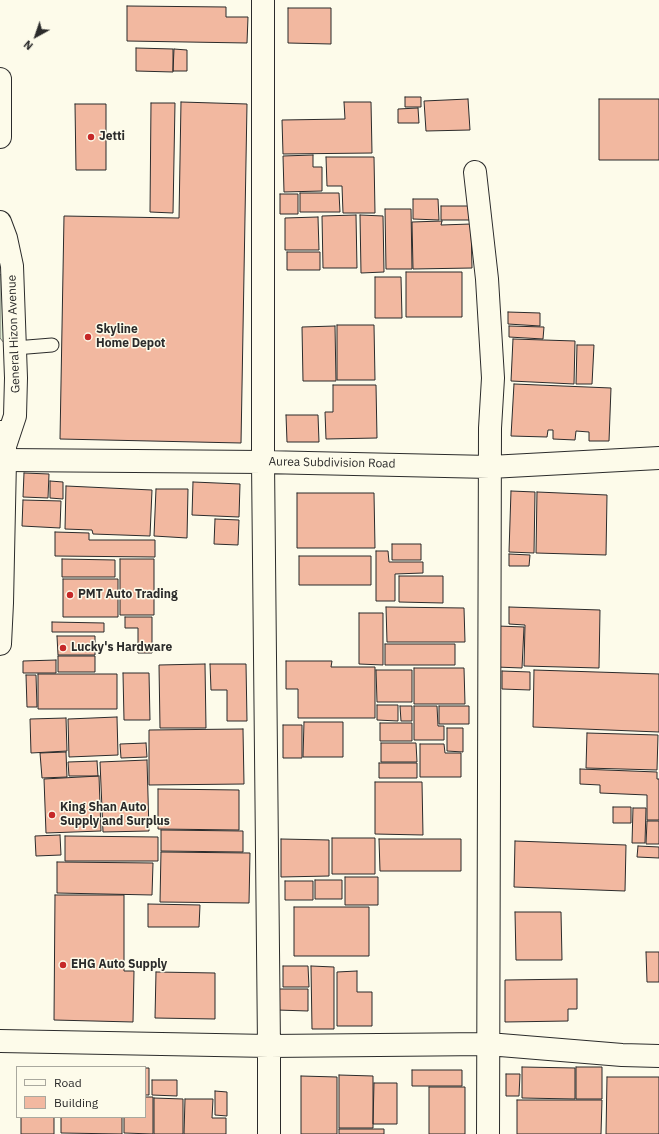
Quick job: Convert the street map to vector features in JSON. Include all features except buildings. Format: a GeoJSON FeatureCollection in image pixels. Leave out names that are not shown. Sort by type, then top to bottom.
{"type":"FeatureCollection","features":[{"type":"Feature","properties":{"kind":"main road"},"geometry":{"type":"LineString","coordinates":[[263,0],[263,462],[269,1134]]}},
{"type":"Feature","properties":{"kind":"main road"},"geometry":{"type":"LineString","coordinates":[[0,78],[0,137]]}},
{"type":"Feature","properties":{"kind":"main road"},"geometry":{"type":"LineString","coordinates":[[475,172],[487,279],[493,378],[490,428],[488,1134]]}},
{"type":"Feature","properties":{"kind":"main road","name":"General Hizon Avenue"},"geometry":{"type":"LineString","coordinates":[[0,222],[6,238],[12,266],[16,378],[15,416],[3,445],[2,603],[0,644]]}},
{"type":"Feature","properties":{"kind":"main road","name":"Aurea Subdivision Road"},"geometry":{"type":"LineString","coordinates":[[3,445],[263,462],[490,467],[659,458]]}},
{"type":"Feature","properties":{"kind":"main road"},"geometry":{"type":"LineString","coordinates":[[0,1041],[269,1046],[488,1044],[622,1055],[659,1056]]}},
{"type":"Feature","properties":{"kind":"lane"},"geometry":{"type":"LineString","coordinates":[[15,348],[52,345]]}},
{"type":"Feature","properties":{"kind":"green space"},"geometry":{"type":"Polygon","coordinates":[[[6,271],[4,343],[0,338],[0,275],[6,271]]]}},
{"type":"Feature","properties":{"kind":"place","name":"Jetti"},"geometry":{"type":"Point","coordinates":[91,137]}},
{"type":"Feature","properties":{"kind":"place","name":"Skyline Home Depot"},"geometry":{"type":"Point","coordinates":[88,337]}},
{"type":"Feature","properties":{"kind":"place","name":"PMT Auto Trading"},"geometry":{"type":"Point","coordinates":[70,595]}},
{"type":"Feature","properties":{"kind":"place","name":"Lucky's Hardware"},"geometry":{"type":"Point","coordinates":[63,648]}},
{"type":"Feature","properties":{"kind":"place","name":"King Shan Auto Supply and Surplus"},"geometry":{"type":"Point","coordinates":[52,815]}},
{"type":"Feature","properties":{"kind":"place","name":"EHG Auto Supply"},"geometry":{"type":"Point","coordinates":[63,965]}}]}
